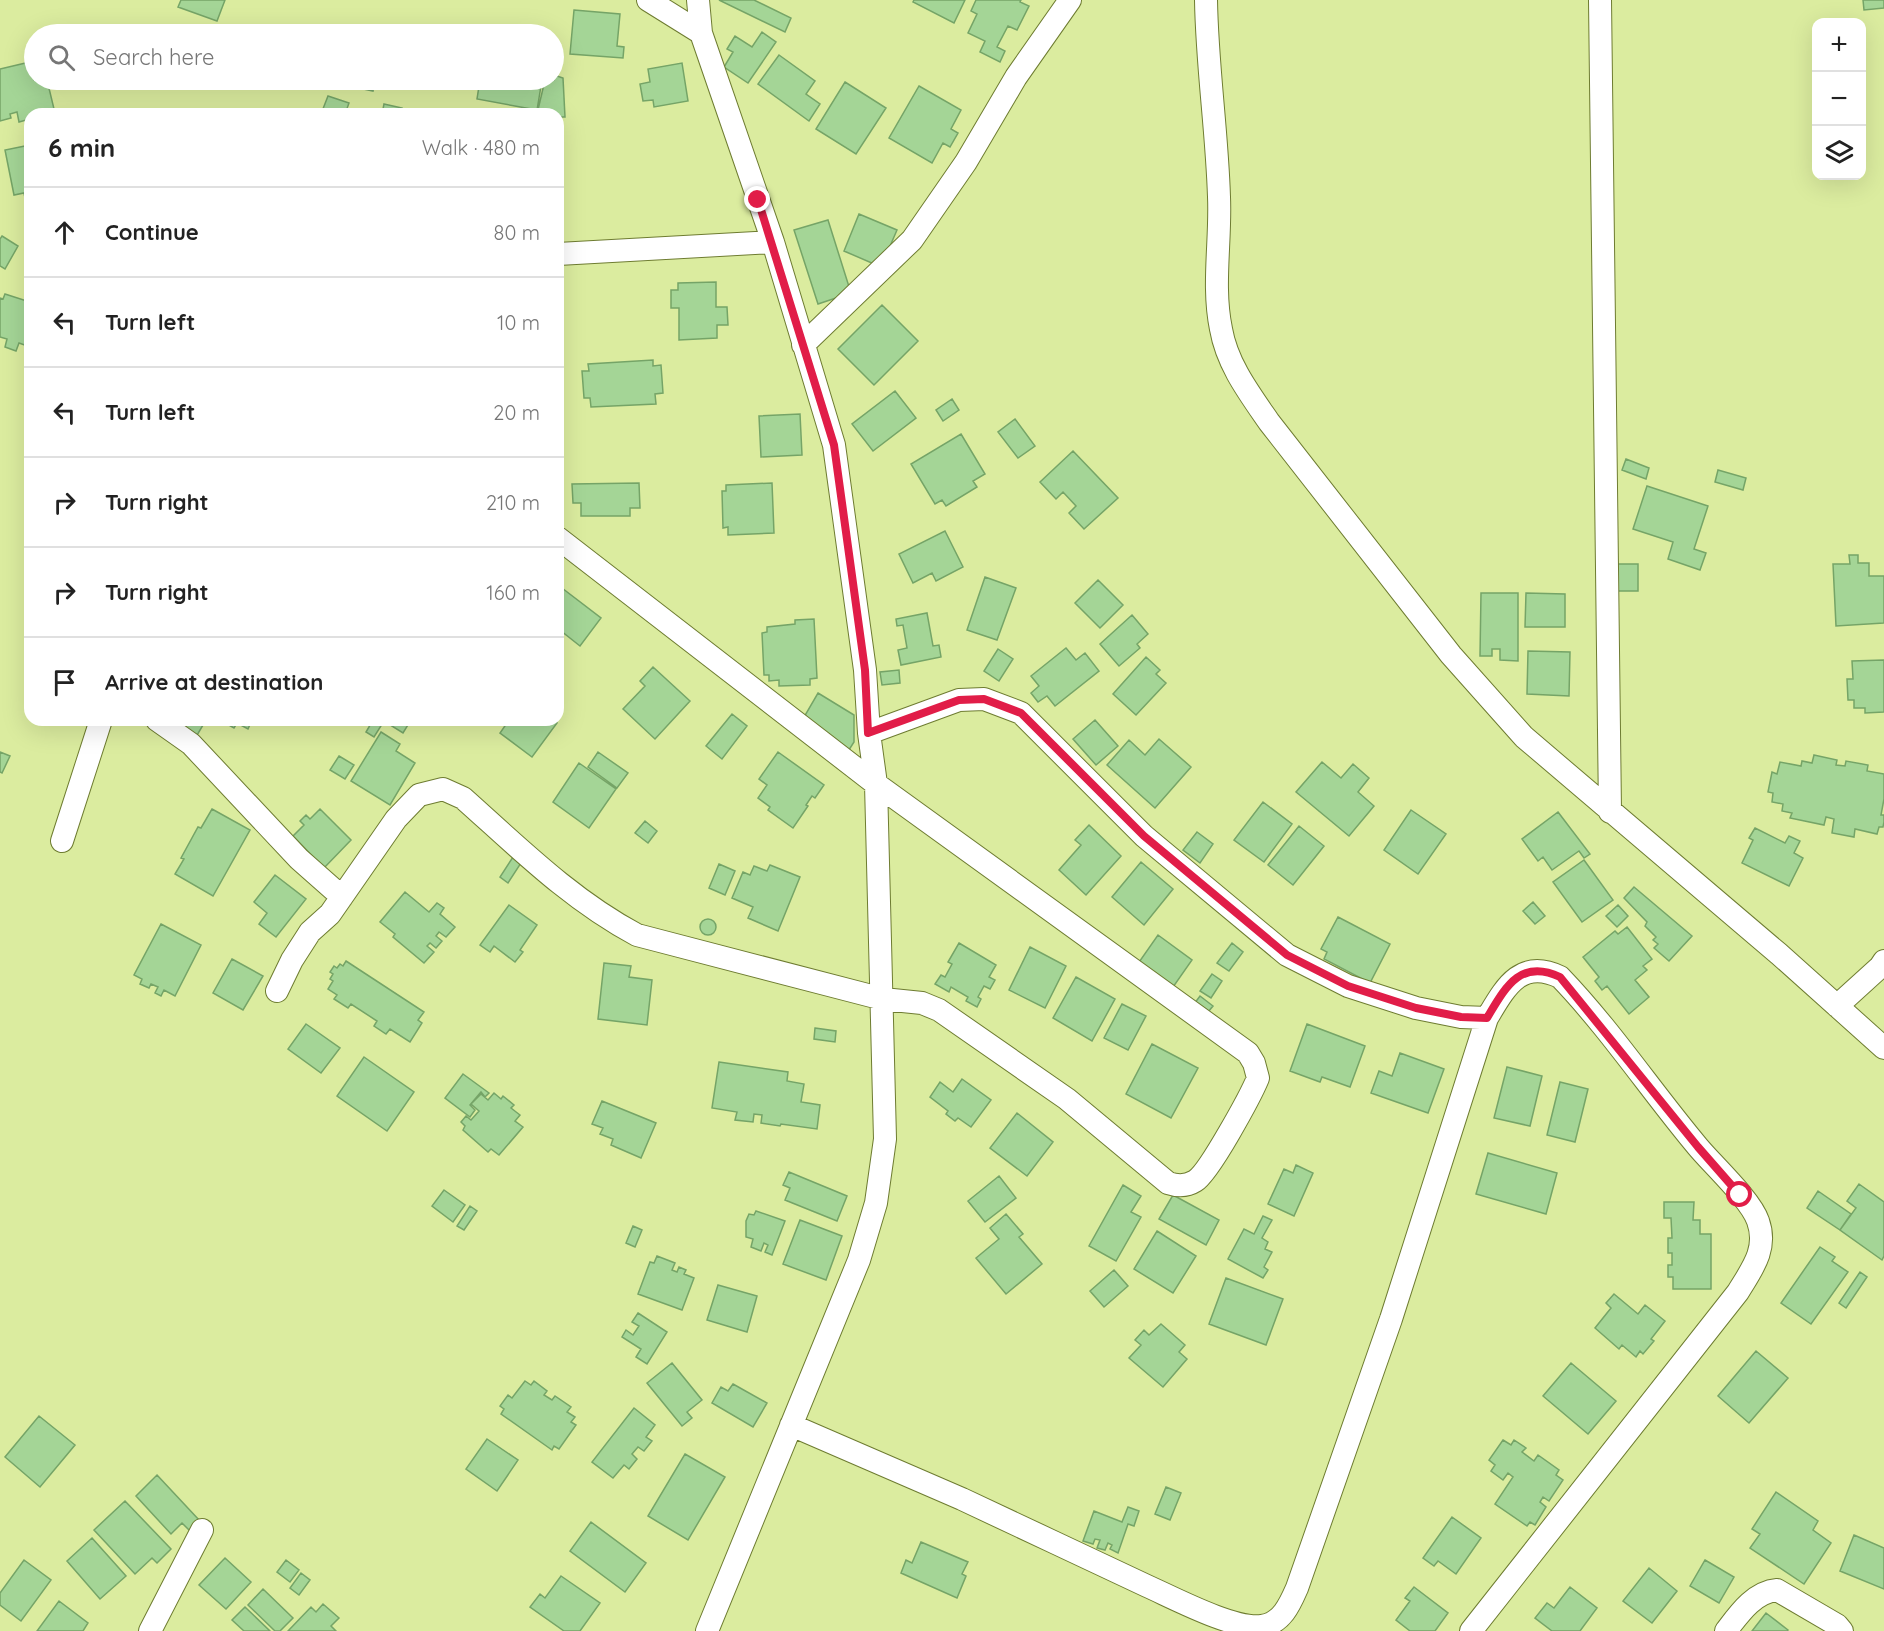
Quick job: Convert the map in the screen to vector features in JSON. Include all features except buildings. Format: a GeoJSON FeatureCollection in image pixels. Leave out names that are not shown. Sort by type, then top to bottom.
{"type":"FeatureCollection","features":[{"type":"Feature","properties":{"kind":"street"},"geometry":{"type":"LineString","coordinates":[[648,0],[701,33]]}},
{"type":"Feature","properties":{"kind":"street"},"geometry":{"type":"LineString","coordinates":[[698,0],[701,33],[772,242],[834,445],[865,670],[868,733],[876,784],[885,1139],[876,1203],[859,1260],[708,1631]]}},
{"type":"Feature","properties":{"kind":"street"},"geometry":{"type":"LineString","coordinates":[[803,345],[912,240],[966,162],[1016,77],[1070,0]]}},
{"type":"Feature","properties":{"kind":"street"},"geometry":{"type":"LineString","coordinates":[[1206,0],[1220,198],[1217,294],[1221,330],[1230,360],[1246,388],[1269,422],[1451,655],[1524,738],[1779,954],[1884,1048]]}},
{"type":"Feature","properties":{"kind":"street"},"geometry":{"type":"LineString","coordinates":[[1600,0],[1610,812]]}},
{"type":"Feature","properties":{"kind":"street"},"geometry":{"type":"LineString","coordinates":[[564,254],[772,242]]}},
{"type":"Feature","properties":{"kind":"street"},"geometry":{"type":"LineString","coordinates":[[277,991],[292,960],[310,932],[330,914],[396,819],[418,795],[443,789],[463,798],[571,894],[612,922],[637,935],[883,999],[922,1003],[939,1010],[1067,1099],[1168,1184],[1177,1186],[1196,1181],[1203,1173],[1230,1130],[1258,1078],[1248,1053],[876,784],[564,543]]}},
{"type":"Feature","properties":{"kind":"street"},"geometry":{"type":"LineString","coordinates":[[868,733],[959,700],[984,699],[1021,713],[1144,836],[1287,955],[1348,986],[1416,1008],[1461,1017],[1487,1018]]}},
{"type":"Feature","properties":{"kind":"street"},"geometry":{"type":"LineString","coordinates":[[62,841],[99,726]]}},
{"type":"Feature","properties":{"kind":"street"},"geometry":{"type":"LineString","coordinates":[[166,726],[191,744],[299,859],[342,897]]}},
{"type":"Feature","properties":{"kind":"street"},"geometry":{"type":"LineString","coordinates":[[1837,1006],[1884,961]]}},
{"type":"Feature","properties":{"kind":"street"},"geometry":{"type":"LineString","coordinates":[[791,1425],[960,1498],[1181,1601],[1234,1622],[1261,1626],[1281,1617],[1297,1588],[1391,1319],[1487,1018],[1505,988],[1531,970],[1546,970],[1560,977],[1698,1147],[1740,1195],[1757,1220],[1762,1242],[1759,1257],[1738,1292],[1471,1631]]}},
{"type":"Feature","properties":{"kind":"street"},"geometry":{"type":"LineString","coordinates":[[150,1631],[202,1530]]}},
{"type":"Feature","properties":{"kind":"street"},"geometry":{"type":"LineString","coordinates":[[1726,1631],[1748,1604],[1768,1591],[1777,1590],[1828,1620],[1842,1631]]}},
{"type":"Feature","properties":{"kind":"route"},"geometry":{"type":"LineString","coordinates":[[758,200],[834,445],[865,670],[868,733],[959,700],[984,699],[1021,713],[1144,836],[1287,955],[1348,986],[1416,1008],[1461,1017],[1487,1018],[1505,988],[1531,970],[1546,970],[1560,977],[1698,1147],[1740,1195]]}}]}
